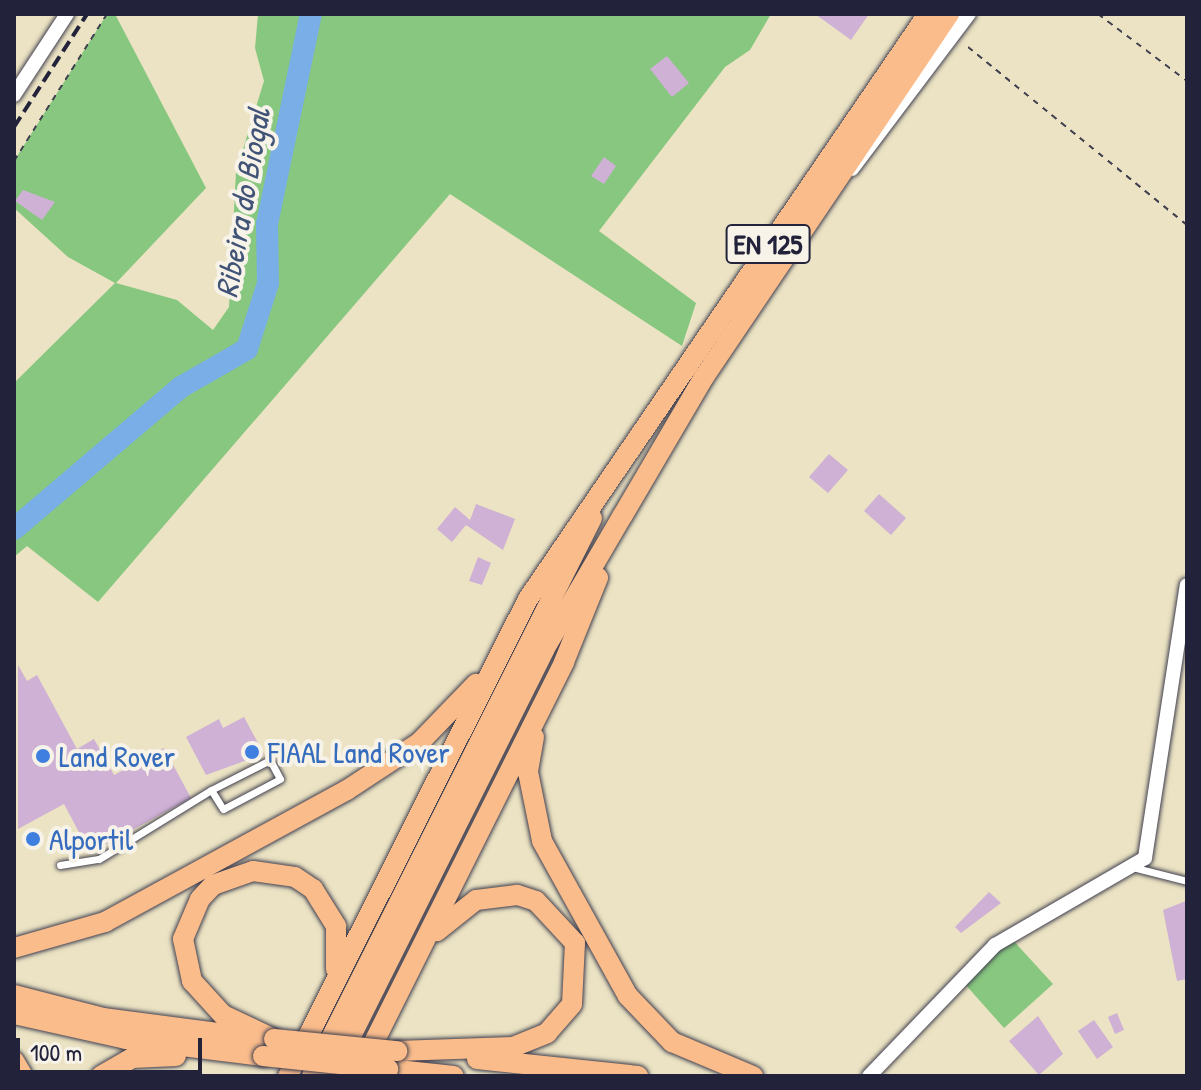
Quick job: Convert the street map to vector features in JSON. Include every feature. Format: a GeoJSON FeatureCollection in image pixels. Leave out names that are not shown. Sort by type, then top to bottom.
{"type":"FeatureCollection","features":[{"type":"Feature","properties":{"kind":"main road","name":"EN 125"},"geometry":{"type":"LineString","coordinates":[[613,475],[928,14]]}},
{"type":"Feature","properties":{"kind":"main road","name":"EN 125"},"geometry":{"type":"LineString","coordinates":[[623,515],[824,193],[949,14]]}},
{"type":"Feature","properties":{"kind":"main road"},"geometry":{"type":"LineString","coordinates":[[14,948],[105,922],[393,763],[447,717],[504,645],[613,475]]}},
{"type":"Feature","properties":{"kind":"main road"},"geometry":{"type":"LineString","coordinates":[[312,1076],[613,475]]}},
{"type":"Feature","properties":{"kind":"main road"},"geometry":{"type":"LineString","coordinates":[[623,515],[564,662],[528,772],[559,878],[649,1022],[699,1059],[753,1076]]}},
{"type":"Feature","properties":{"kind":"main road"},"geometry":{"type":"LineString","coordinates":[[331,1076],[544,650],[623,515]]}},
{"type":"Feature","properties":{"kind":"main road"},"geometry":{"type":"LineString","coordinates":[[288,1076],[504,645]]}},
{"type":"Feature","properties":{"kind":"main road"},"geometry":{"type":"LineString","coordinates":[[357,1076],[564,662]]}},
{"type":"Feature","properties":{"kind":"main road"},"geometry":{"type":"LineString","coordinates":[[274,1039],[206,1002],[185,958],[188,918],[213,885],[232,876],[275,871],[313,889],[326,905],[339,948],[318,1021]]}},
{"type":"Feature","properties":{"kind":"main road"},"geometry":{"type":"LineString","coordinates":[[395,1065],[513,1047],[563,1019],[579,983],[575,943],[564,925],[517,895],[460,908],[414,964]]}},
{"type":"Feature","properties":{"kind":"main road"},"geometry":{"type":"LineString","coordinates":[[14,995],[118,1020],[274,1039],[454,1076]]}},
{"type":"Feature","properties":{"kind":"main road"},"geometry":{"type":"LineString","coordinates":[[14,1014],[228,1053],[395,1065],[638,1076]]}},
{"type":"Feature","properties":{"kind":"main road"},"geometry":{"type":"LineString","coordinates":[[101,1076],[132,1058],[228,1053]]}},
{"type":"Feature","properties":{"kind":"main road"},"geometry":{"type":"LineString","coordinates":[[14,1061],[23,1076]]}},
{"type":"Feature","properties":{"kind":"street"},"geometry":{"type":"LineString","coordinates":[[14,95],[67,14]]}},
{"type":"Feature","properties":{"kind":"street"},"geometry":{"type":"LineString","coordinates":[[824,193],[860,163],[969,14]]}},
{"type":"Feature","properties":{"kind":"street"},"geometry":{"type":"LineString","coordinates":[[869,1076],[995,945],[1136,868],[1145,858],[1187,585]]}},
{"type":"Feature","properties":{"kind":"lane"},"geometry":{"type":"LineString","coordinates":[[60,865],[99,859],[211,790],[270,760],[280,779],[223,809],[211,790]]}},
{"type":"Feature","properties":{"kind":"lane"},"geometry":{"type":"LineString","coordinates":[[1136,868],[1187,881]]}},
{"type":"Feature","properties":{"kind":"path"},"geometry":{"type":"LineString","coordinates":[[14,161],[107,14]]}},
{"type":"Feature","properties":{"kind":"path"},"geometry":{"type":"LineString","coordinates":[[1098,14],[1187,81]]}},
{"type":"Feature","properties":{"kind":"path"},"geometry":{"type":"LineString","coordinates":[[968,47],[1187,225]]}},
{"type":"Feature","properties":{"kind":"green space"},"geometry":{"type":"Polygon","coordinates":[[[107,14],[115,14],[206,188],[116,283],[177,300],[213,330],[229,307],[236,172],[264,81],[255,48],[258,14],[771,14],[750,50],[725,67],[599,231],[696,303],[682,346],[450,194],[98,602],[27,546],[14,557],[14,383],[115,283],[68,257],[14,208],[14,161],[107,14]]]}},
{"type":"Feature","properties":{"kind":"green space"},"geometry":{"type":"Polygon","coordinates":[[[1012,939],[1053,984],[1004,1028],[964,983],[1012,939]]]}},
{"type":"Feature","properties":{"kind":"building"},"geometry":{"type":"Polygon","coordinates":[[[815,14],[869,14],[851,40],[815,14]]]}},
{"type":"Feature","properties":{"kind":"building"},"geometry":{"type":"Polygon","coordinates":[[[667,56],[689,83],[672,97],[650,69],[667,56]]]}},
{"type":"Feature","properties":{"kind":"building"},"geometry":{"type":"Polygon","coordinates":[[[604,157],[616,166],[604,184],[591,176],[604,157]]]}},
{"type":"Feature","properties":{"kind":"building"},"geometry":{"type":"Polygon","coordinates":[[[23,190],[55,202],[42,220],[15,201],[23,190]]]}},
{"type":"Feature","properties":{"kind":"building"},"geometry":{"type":"Polygon","coordinates":[[[829,454],[848,470],[828,493],[809,477],[829,454]]]}},
{"type":"Feature","properties":{"kind":"building"},"geometry":{"type":"Polygon","coordinates":[[[879,494],[906,518],[891,535],[864,511],[879,494]]]}},
{"type":"Feature","properties":{"kind":"building"},"geometry":{"type":"Polygon","coordinates":[[[476,504],[515,519],[503,550],[466,525],[452,542],[437,529],[455,507],[470,520],[476,504]]]}},
{"type":"Feature","properties":{"kind":"building"},"geometry":{"type":"Polygon","coordinates":[[[478,557],[491,563],[482,585],[469,581],[478,557]]]}},
{"type":"Feature","properties":{"kind":"building"},"geometry":{"type":"Polygon","coordinates":[[[18,665],[27,681],[37,675],[77,749],[94,739],[114,775],[164,748],[191,798],[90,853],[64,804],[18,829],[18,665]]]}},
{"type":"Feature","properties":{"kind":"building"},"geometry":{"type":"Polygon","coordinates":[[[244,717],[264,754],[206,775],[186,737],[219,719],[223,728],[244,717]]]}},
{"type":"Feature","properties":{"kind":"building"},"geometry":{"type":"Polygon","coordinates":[[[989,892],[1001,903],[961,933],[955,927],[989,892]]]}},
{"type":"Feature","properties":{"kind":"building"},"geometry":{"type":"Polygon","coordinates":[[[1186,901],[1187,979],[1177,981],[1163,910],[1186,901]]]}},
{"type":"Feature","properties":{"kind":"building"},"geometry":{"type":"Polygon","coordinates":[[[1117,1013],[1124,1030],[1115,1034],[1108,1017],[1117,1013]]]}},
{"type":"Feature","properties":{"kind":"building"},"geometry":{"type":"Polygon","coordinates":[[[1038,1016],[1063,1054],[1039,1075],[1009,1041],[1038,1016]]]}},
{"type":"Feature","properties":{"kind":"building"},"geometry":{"type":"Polygon","coordinates":[[[1094,1020],[1113,1047],[1097,1059],[1078,1031],[1094,1020]]]}},
{"type":"Feature","properties":{"kind":"waterway","name":"Ribeira do Biogal"},"geometry":{"type":"LineString","coordinates":[[14,529],[181,387],[247,349],[268,283],[267,224],[311,14]]}},
{"type":"Feature","properties":{"kind":"railway"},"geometry":{"type":"LineString","coordinates":[[14,127],[87,14]]}},
{"type":"Feature","properties":{"kind":"place","name":"FIAAL Land Rover"},"geometry":{"type":"Point","coordinates":[252,752]}},
{"type":"Feature","properties":{"kind":"place","name":"Land Rover"},"geometry":{"type":"Point","coordinates":[43,756]}},
{"type":"Feature","properties":{"kind":"place","name":"Alportil"},"geometry":{"type":"Point","coordinates":[33,839]}}]}
